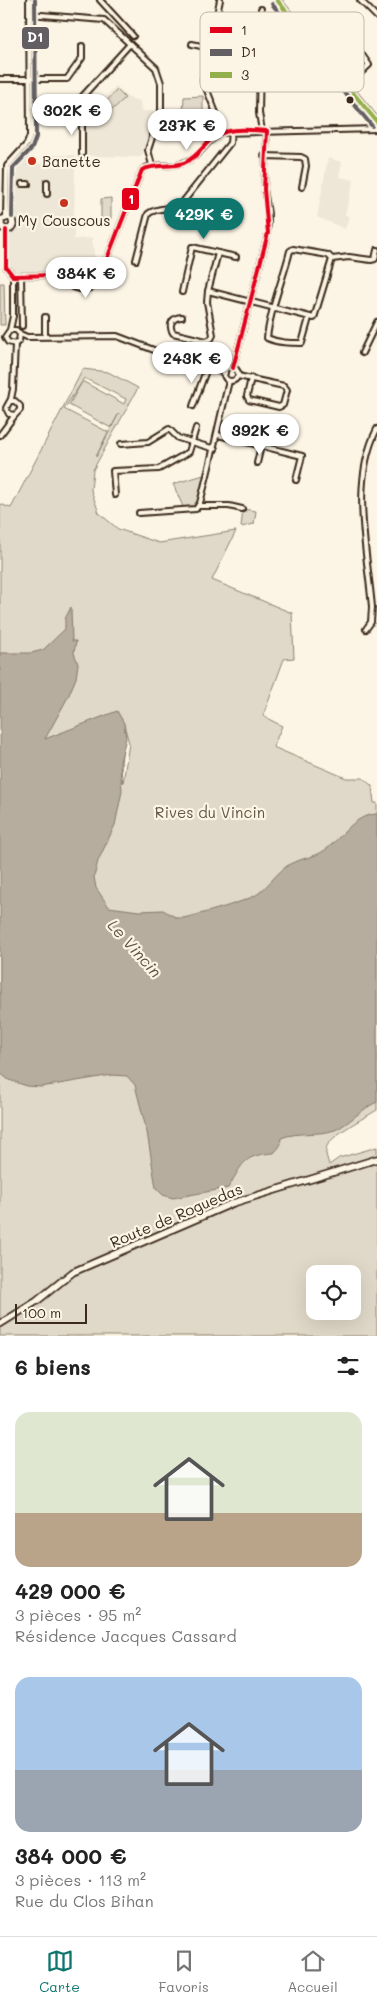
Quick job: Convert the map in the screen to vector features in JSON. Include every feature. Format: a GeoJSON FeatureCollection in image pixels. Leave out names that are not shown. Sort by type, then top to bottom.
{"type":"FeatureCollection","features":[{"type":"Feature","properties":{"kind":"street"},"geometry":{"type":"LineString","coordinates":[[29,0],[30,136],[27,144],[7,166],[2,223],[6,267],[13,276],[13,316],[16,330],[20,334],[27,336],[116,336],[188,363],[225,373],[229,381],[215,449],[198,506]]}},
{"type":"Feature","properties":{"kind":"street"},"geometry":{"type":"LineString","coordinates":[[100,0],[133,36]]}},
{"type":"Feature","properties":{"kind":"street"},"geometry":{"type":"LineString","coordinates":[[277,0],[287,12]]}},
{"type":"Feature","properties":{"kind":"street"},"geometry":{"type":"LineString","coordinates":[[360,0],[377,17]]}},
{"type":"Feature","properties":{"kind":"street"},"geometry":{"type":"LineString","coordinates":[[29,14],[104,20],[152,64],[161,78],[160,115],[148,150],[152,165]]}},
{"type":"Feature","properties":{"kind":"street"},"geometry":{"type":"LineString","coordinates":[[82,154],[82,120],[70,109],[130,44]]}},
{"type":"Feature","properties":{"kind":"street"},"geometry":{"type":"LineString","coordinates":[[192,44],[200,46]]}},
{"type":"Feature","properties":{"kind":"street"},"geometry":{"type":"LineString","coordinates":[[0,79],[68,78],[82,58],[82,46]]}},
{"type":"Feature","properties":{"kind":"street"},"geometry":{"type":"LineString","coordinates":[[364,58],[369,65],[364,70]]}},
{"type":"Feature","properties":{"kind":"street"},"geometry":{"type":"LineString","coordinates":[[207,92],[216,113],[215,136]]}},
{"type":"Feature","properties":{"kind":"street"},"geometry":{"type":"LineString","coordinates":[[233,368],[269,225],[264,189],[265,131],[258,113],[259,92]]}},
{"type":"Feature","properties":{"kind":"street"},"geometry":{"type":"LineString","coordinates":[[351,92],[377,122]]}},
{"type":"Feature","properties":{"kind":"street"},"geometry":{"type":"LineString","coordinates":[[66,275],[71,286],[85,289],[98,284],[102,279],[101,274],[140,172],[152,165],[175,165],[187,162],[203,150],[215,136],[231,132],[377,130]]}},
{"type":"Feature","properties":{"kind":"street"},"geometry":{"type":"LineString","coordinates":[[136,260],[148,214],[152,211],[172,209],[182,203],[230,143],[231,132]]}},
{"type":"Feature","properties":{"kind":"street"},"geometry":{"type":"LineString","coordinates":[[264,156],[301,157],[305,159],[306,166],[302,187]]}},
{"type":"Feature","properties":{"kind":"street"},"geometry":{"type":"LineString","coordinates":[[46,194],[47,182]]}},
{"type":"Feature","properties":{"kind":"street"},"geometry":{"type":"LineString","coordinates":[[22,184],[28,184]]}},
{"type":"Feature","properties":{"kind":"street"},"geometry":{"type":"LineString","coordinates":[[182,292],[192,247],[236,258]]}},
{"type":"Feature","properties":{"kind":"street"},"geometry":{"type":"LineString","coordinates":[[309,318],[302,343],[290,341],[284,343],[268,339],[266,336],[292,250],[328,255],[332,259]]}},
{"type":"Feature","properties":{"kind":"street"},"geometry":{"type":"LineString","coordinates":[[332,259],[349,256],[371,260],[375,259],[377,250]]}},
{"type":"Feature","properties":{"kind":"street"},"geometry":{"type":"LineString","coordinates":[[182,317],[172,321],[171,327],[174,333],[206,341],[211,339],[213,335],[206,302],[218,253]]}},
{"type":"Feature","properties":{"kind":"street"},"geometry":{"type":"LineString","coordinates":[[208,291],[314,318],[332,259]]}},
{"type":"Feature","properties":{"kind":"street"},"geometry":{"type":"LineString","coordinates":[[13,276],[101,274]]}},
{"type":"Feature","properties":{"kind":"street"},"geometry":{"type":"LineString","coordinates":[[21,276],[22,326]]}},
{"type":"Feature","properties":{"kind":"street"},"geometry":{"type":"LineString","coordinates":[[7,425],[9,414],[6,408],[13,389],[13,357],[12,344],[5,337],[10,330],[13,316]]}},
{"type":"Feature","properties":{"kind":"street"},"geometry":{"type":"LineString","coordinates":[[45,317],[45,336]]}},
{"type":"Feature","properties":{"kind":"street"},"geometry":{"type":"LineString","coordinates":[[362,353],[377,322]]}},
{"type":"Feature","properties":{"kind":"street"},"geometry":{"type":"LineString","coordinates":[[10,330],[16,330]]}},
{"type":"Feature","properties":{"kind":"street"},"geometry":{"type":"LineString","coordinates":[[12,344],[20,339],[20,334]]}},
{"type":"Feature","properties":{"kind":"street"},"geometry":{"type":"LineString","coordinates":[[194,406],[207,368]]}},
{"type":"Feature","properties":{"kind":"street"},"geometry":{"type":"LineString","coordinates":[[225,373],[228,368],[233,368],[238,371],[238,376]]}},
{"type":"Feature","properties":{"kind":"street"},"geometry":{"type":"LineString","coordinates":[[238,376],[251,378],[284,386],[287,390],[283,405],[279,407],[250,400],[247,396],[251,378]]}},
{"type":"Feature","properties":{"kind":"street"},"geometry":{"type":"LineString","coordinates":[[229,381],[235,380],[238,376]]}},
{"type":"Feature","properties":{"kind":"street"},"geometry":{"type":"LineString","coordinates":[[0,435],[20,408],[13,389]]}},
{"type":"Feature","properties":{"kind":"street"},"geometry":{"type":"LineString","coordinates":[[10,401],[17,402]]}},
{"type":"Feature","properties":{"kind":"street"},"geometry":{"type":"LineString","coordinates":[[9,414],[15,415]]}},
{"type":"Feature","properties":{"kind":"street"},"geometry":{"type":"LineString","coordinates":[[115,494],[114,471],[159,469],[188,452],[196,428]]}},
{"type":"Feature","properties":{"kind":"street"},"geometry":{"type":"LineString","coordinates":[[121,444],[148,442],[169,429],[178,438],[215,449]]}},
{"type":"Feature","properties":{"kind":"street"},"geometry":{"type":"LineString","coordinates":[[366,629],[371,622],[372,606],[360,502],[366,454],[377,429]]}},
{"type":"Feature","properties":{"kind":"street"},"geometry":{"type":"LineString","coordinates":[[218,435],[302,456],[296,480]]}},
{"type":"Feature","properties":{"kind":"street"},"geometry":{"type":"LineString","coordinates":[[257,463],[261,446]]}},
{"type":"Feature","properties":{"kind":"street"},"geometry":{"type":"LineString","coordinates":[[139,513],[196,509],[198,506],[230,506],[242,509]]}},
{"type":"Feature","properties":{"kind":"street","name":"Route de Roguedas"},"geometry":{"type":"LineString","coordinates":[[0,1324],[37,1301],[73,1272],[234,1203],[377,1159]]}},
{"type":"Feature","properties":{"kind":"shaded area"},"geometry":{"type":"Polygon","coordinates":[[[116,86],[127,97],[140,101],[141,111],[158,111],[141,157],[86,156],[85,119],[116,86]]]}},
{"type":"Feature","properties":{"kind":"shaded area"},"geometry":{"type":"Polygon","coordinates":[[[49,155],[75,155],[74,239],[92,238],[96,268],[100,272],[16,272],[9,268],[9,233],[16,227],[15,218],[9,209],[9,167],[20,156],[28,157],[33,165],[37,161],[40,165],[49,155]]]}},
{"type":"Feature","properties":{"kind":"shaded area"},"geometry":{"type":"Polygon","coordinates":[[[328,158],[342,162],[339,177],[354,180],[345,214],[349,217],[345,229],[317,217],[328,158]]]}},
{"type":"Feature","properties":{"kind":"green space"},"geometry":{"type":"Polygon","coordinates":[[[117,90],[125,98],[111,111],[104,104],[117,90]]]}},
{"type":"Feature","properties":{"kind":"green space"},"geometry":{"type":"Polygon","coordinates":[[[203,96],[203,129],[182,128],[184,97],[203,96]]]}},
{"type":"Feature","properties":{"kind":"green space"},"geometry":{"type":"Polygon","coordinates":[[[111,198],[111,219],[101,219],[101,199],[111,198]]]}},
{"type":"Feature","properties":{"kind":"green space"},"geometry":{"type":"Polygon","coordinates":[[[0,283],[4,283],[5,325],[0,325],[0,283]]]}},
{"type":"Feature","properties":{"kind":"green space","name":"Rives du Vincin"},"geometry":{"type":"Polygon","coordinates":[[[83,369],[108,372],[138,388],[93,470],[91,490],[99,513],[118,529],[159,543],[236,531],[212,580],[292,613],[294,658],[284,659],[263,716],[282,726],[273,747],[346,778],[363,778],[372,786],[374,803],[377,803],[377,882],[279,957],[102,915],[0,705],[0,504],[11,508],[83,369]],[[84,378],[82,381],[124,404],[126,399],[84,378]],[[82,382],[64,409],[108,432],[96,457],[119,413],[111,428],[69,405],[82,382]],[[124,725],[121,761],[123,783],[129,743],[124,725]]]}},
{"type":"Feature","properties":{"kind":"green space"},"geometry":{"type":"Polygon","coordinates":[[[204,475],[197,506],[184,509],[173,484],[204,475]]]}},
{"type":"Feature","properties":{"kind":"green space"},"geometry":{"type":"Polygon","coordinates":[[[243,509],[256,511],[254,524],[241,527],[243,509]]]}},
{"type":"Feature","properties":{"kind":"green space"},"geometry":{"type":"Polygon","coordinates":[[[0,954],[377,956],[377,1110],[333,1138],[328,1144],[326,1155],[329,1165],[339,1158],[377,1147],[377,1336],[0,1336],[0,954]]]}},
{"type":"Feature","properties":{"kind":"water","name":"Le Vincin"},"geometry":{"type":"Polygon","coordinates":[[[71,607],[72,641],[76,641],[74,653],[78,664],[76,678],[45,739],[117,711],[124,723],[126,738],[120,762],[122,791],[115,825],[98,861],[94,877],[96,888],[109,907],[139,911],[163,910],[177,918],[183,918],[235,904],[259,893],[290,864],[325,850],[361,818],[377,814],[377,1102],[335,1130],[281,1138],[280,1146],[274,1153],[255,1156],[245,1162],[228,1188],[173,1198],[163,1195],[156,1188],[147,1132],[135,1085],[127,1076],[112,1075],[41,1087],[27,1086],[9,1080],[0,1073],[0,653],[31,653],[43,650],[65,629],[65,619],[71,607]]]}},
{"type":"Feature","properties":{"kind":"transit line","name":"D1"},"geometry":{"type":"LineString","coordinates":[[12,217],[13,168],[32,148],[36,137],[35,0]]}},
{"type":"Feature","properties":{"kind":"transit line","name":"3"},"geometry":{"type":"LineString","coordinates":[[277,0],[287,12]]}},
{"type":"Feature","properties":{"kind":"transit line","name":"D1"},"geometry":{"type":"LineString","coordinates":[[272,4],[279,12]]}},
{"type":"Feature","properties":{"kind":"transit line","name":"D1"},"geometry":{"type":"LineString","coordinates":[[344,92],[372,126]]}},
{"type":"Feature","properties":{"kind":"transit line","name":"3"},"geometry":{"type":"LineString","coordinates":[[352,92],[377,122]]}},
{"type":"Feature","properties":{"kind":"transit line","name":"1"},"geometry":{"type":"LineString","coordinates":[[13,276],[101,274],[142,170],[184,163],[195,156],[210,140],[223,133],[237,130],[267,131]]}},
{"type":"Feature","properties":{"kind":"transit line","name":"1"},"geometry":{"type":"LineString","coordinates":[[233,368],[268,233],[264,189],[267,131]]}},
{"type":"Feature","properties":{"kind":"transit line","name":"1"},"geometry":{"type":"LineString","coordinates":[[6,230],[6,267],[13,276]]}},
{"type":"Feature","properties":{"kind":"place","name":"Banette"},"geometry":{"type":"Point","coordinates":[32,161]}},
{"type":"Feature","properties":{"kind":"place","name":"My Couscous"},"geometry":{"type":"Point","coordinates":[64,203]}}]}
